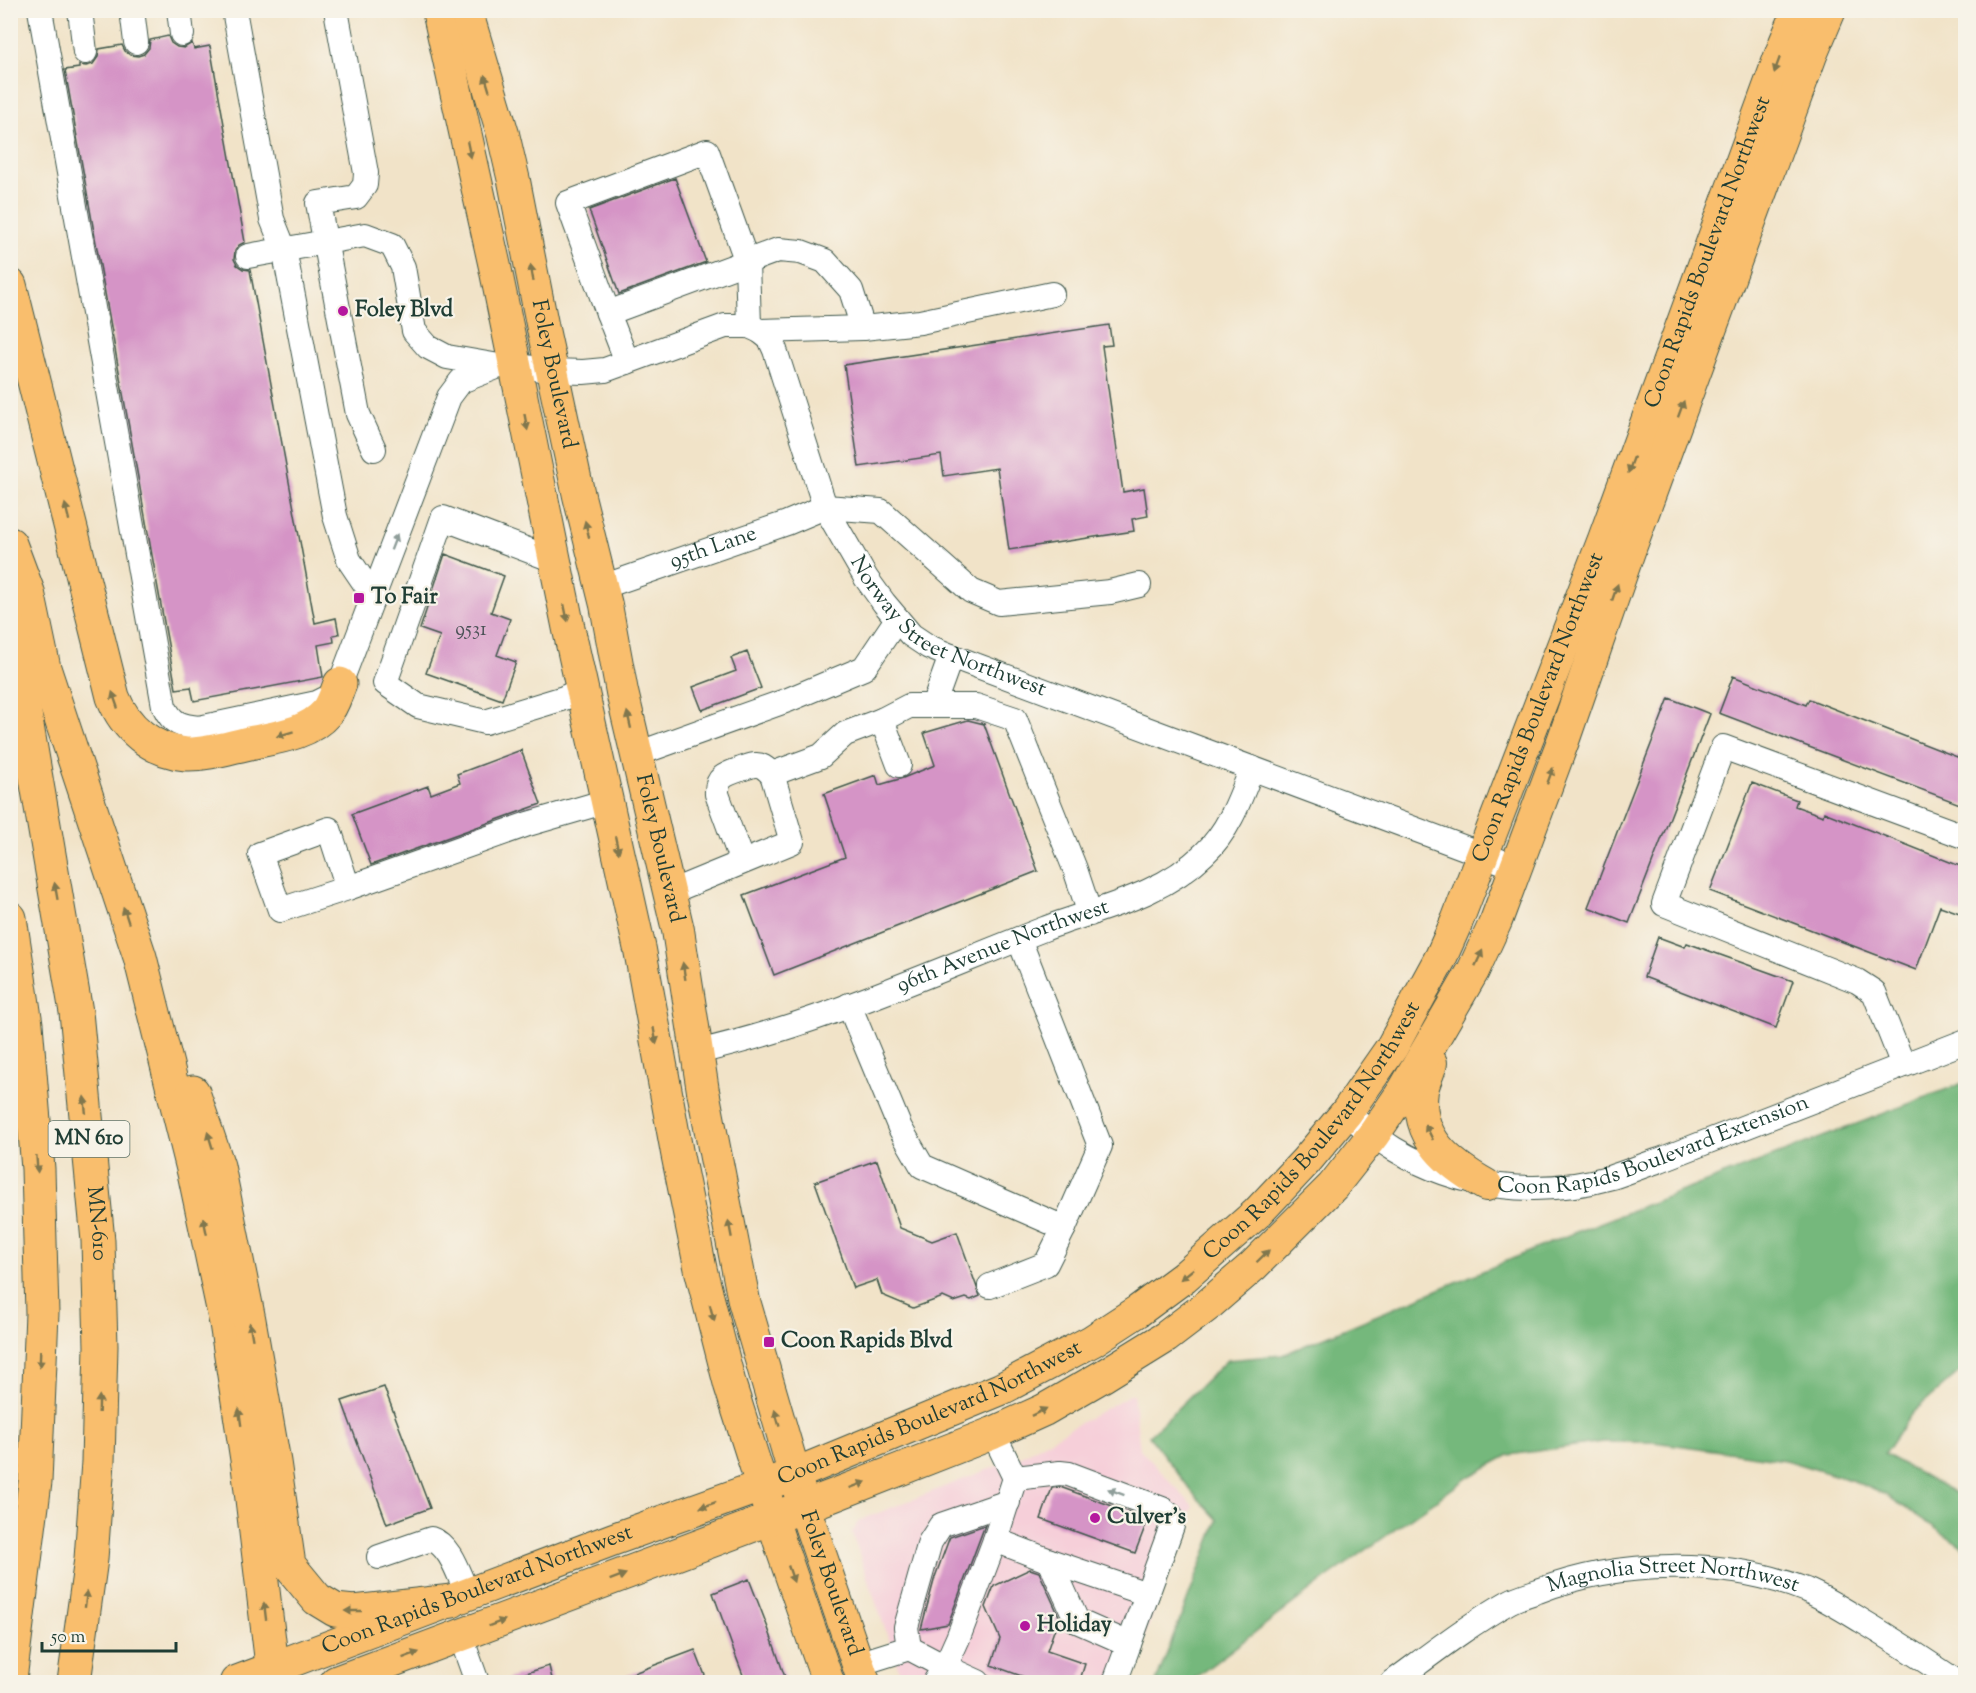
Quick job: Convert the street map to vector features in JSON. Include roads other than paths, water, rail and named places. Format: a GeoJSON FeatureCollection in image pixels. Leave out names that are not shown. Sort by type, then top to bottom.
{"type":"FeatureCollection","features":[{"type":"Feature","properties":{"kind":"highway"},"geometry":{"type":"LineString","coordinates":[[10,285],[114,697],[119,712],[132,728],[145,740],[186,754],[265,740],[286,735],[314,723],[328,712],[340,684]]}},
{"type":"Feature","properties":{"kind":"highway"},"geometry":{"type":"LineString","coordinates":[[10,544],[28,592],[44,668],[140,957],[203,1116],[218,1166],[249,1320],[289,1564],[317,1599],[335,1611],[354,1612],[460,1598]]}},
{"type":"Feature","properties":{"kind":"highway","name":"MN-610"},"geometry":{"type":"LineString","coordinates":[[10,626],[76,1012],[98,1241],[101,1346],[98,1462],[91,1559],[76,1670]]}},
{"type":"Feature","properties":{"kind":"highway","name":"MN 610"},"geometry":{"type":"LineString","coordinates":[[10,918],[26,1024],[38,1169],[42,1313],[35,1482],[10,1679]]}},
{"type":"Feature","properties":{"kind":"highway"},"geometry":{"type":"LineString","coordinates":[[140,957],[195,1177],[226,1323],[248,1466],[273,1676]]}},
{"type":"Feature","properties":{"kind":"main road","name":"Foley Boulevard"},"geometry":{"type":"LineString","coordinates":[[438,10],[507,366],[554,560],[640,950],[701,1271],[730,1384],[772,1519],[828,1683]]}},
{"type":"Feature","properties":{"kind":"main road","name":"Foley Boulevard"},"geometry":{"type":"LineString","coordinates":[[466,10],[503,134],[514,181],[579,496],[602,587],[636,754],[678,930],[703,1091],[744,1301],[804,1507],[861,1673]]}},
{"type":"Feature","properties":{"kind":"main road","name":"Coon Rapids Boulevard Northwest"},"geometry":{"type":"LineString","coordinates":[[236,1683],[273,1676],[460,1598],[614,1539],[795,1474],[1001,1389],[1062,1358],[1138,1311],[1184,1277],[1257,1213],[1306,1161],[1346,1113],[1392,1047],[1457,921],[1604,539],[1799,10]]}},
{"type":"Feature","properties":{"kind":"main road","name":"Coon Rapids Boulevard Northwest"},"geometry":{"type":"LineString","coordinates":[[336,1683],[804,1507],[993,1433],[1044,1410],[1103,1377],[1166,1337],[1208,1305],[1253,1266],[1333,1186],[1374,1134],[1404,1090],[1473,971],[1496,921],[1563,741],[1633,540],[1830,10]]}},
{"type":"Feature","properties":{"kind":"main road"},"geometry":{"type":"LineString","coordinates":[[1458,997],[1437,1045],[1423,1088],[1421,1106],[1424,1124],[1430,1137],[1443,1154],[1458,1169],[1486,1185]]}},
{"type":"Feature","properties":{"kind":"street"},"geometry":{"type":"LineString","coordinates":[[40,10],[164,706],[169,717],[184,726],[199,728],[317,703],[328,697],[340,684],[449,397],[461,381],[507,366]]}},
{"type":"Feature","properties":{"kind":"street"},"geometry":{"type":"LineString","coordinates":[[80,10],[85,52]]}},
{"type":"Feature","properties":{"kind":"street"},"geometry":{"type":"LineString","coordinates":[[132,10],[136,42]]}},
{"type":"Feature","properties":{"kind":"street"},"geometry":{"type":"LineString","coordinates":[[234,10],[272,219],[284,249],[334,516],[349,560],[374,597]]}},
{"type":"Feature","properties":{"kind":"street"},"geometry":{"type":"LineString","coordinates":[[336,10],[366,173],[365,185],[356,197],[318,203],[358,414],[374,449]]}},
{"type":"Feature","properties":{"kind":"street"},"geometry":{"type":"LineString","coordinates":[[627,362],[568,203],[707,151],[747,262],[755,329]]}},
{"type":"Feature","properties":{"kind":"street"},"geometry":{"type":"LineString","coordinates":[[248,256],[365,235],[392,245],[404,267],[414,331],[428,347],[447,357],[553,371],[605,370],[725,326],[755,329],[863,328],[920,322],[1052,294]]}},
{"type":"Feature","properties":{"kind":"street"},"geometry":{"type":"LineString","coordinates":[[608,313],[778,250],[801,252],[825,261],[851,290],[863,328]]}},
{"type":"Feature","properties":{"kind":"street","name":"Norway Street Northwest"},"geometry":{"type":"LineString","coordinates":[[755,329],[770,339],[775,350],[825,507],[866,578],[911,635],[928,647],[951,656],[1516,867]]}},
{"type":"Feature","properties":{"kind":"street"},"geometry":{"type":"LineString","coordinates":[[825,507],[881,511],[971,591],[999,603],[1110,592],[1139,585]]}},
{"type":"Feature","properties":{"kind":"street","name":"95th Lane"},"geometry":{"type":"LineString","coordinates":[[602,587],[787,523],[825,507]]}},
{"type":"Feature","properties":{"kind":"street"},"geometry":{"type":"LineString","coordinates":[[554,560],[443,518],[385,683],[418,706],[485,722],[564,698],[582,689]]}},
{"type":"Feature","properties":{"kind":"street"},"geometry":{"type":"LineString","coordinates":[[636,754],[788,700],[864,668],[897,619]]}},
{"type":"Feature","properties":{"kind":"street"},"geometry":{"type":"LineString","coordinates":[[933,706],[951,656]]}},
{"type":"Feature","properties":{"kind":"street"},"geometry":{"type":"LineString","coordinates":[[772,774],[821,756],[845,734],[882,720],[909,706],[976,706],[1015,719],[1075,869],[1090,914]]}},
{"type":"Feature","properties":{"kind":"street"},"geometry":{"type":"LineString","coordinates":[[882,720],[899,765]]}},
{"type":"Feature","properties":{"kind":"street"},"geometry":{"type":"LineString","coordinates":[[1903,1065],[1874,992],[1857,981],[1664,904],[1723,747],[1965,837]]}},
{"type":"Feature","properties":{"kind":"street"},"geometry":{"type":"LineString","coordinates":[[668,893],[792,842],[772,774],[756,764],[727,774],[720,778],[717,786],[717,794],[742,862]]}},
{"type":"Feature","properties":{"kind":"street","name":"96th Avenue Northwest"},"geometry":{"type":"LineString","coordinates":[[697,1052],[762,1035],[849,1005],[1019,939],[1134,898],[1158,886],[1182,872],[1204,854],[1223,831],[1235,811],[1252,768]]}},
{"type":"Feature","properties":{"kind":"street"},"geometry":{"type":"LineString","coordinates":[[348,888],[528,824],[608,801]]}},
{"type":"Feature","properties":{"kind":"street"},"geometry":{"type":"LineString","coordinates":[[990,1286],[1046,1264],[1101,1146],[1019,939]]}},
{"type":"Feature","properties":{"kind":"street"},"geometry":{"type":"LineString","coordinates":[[849,1005],[900,1128],[922,1166],[1064,1228]]}},
{"type":"Feature","properties":{"kind":"street","name":"Coon Rapids Boulevard Extension"},"geometry":{"type":"LineString","coordinates":[[1346,1113],[1392,1148],[1459,1178],[1486,1185],[1534,1188],[1565,1186],[1611,1177],[1660,1160],[1965,1041]]}},
{"type":"Feature","properties":{"kind":"street"},"geometry":{"type":"LineString","coordinates":[[940,1675],[958,1638],[1015,1478],[993,1433]]}},
{"type":"Feature","properties":{"kind":"street"},"geometry":{"type":"LineString","coordinates":[[1015,1478],[1069,1474],[1162,1509],[1171,1516],[1172,1526],[1115,1683]]}},
{"type":"Feature","properties":{"kind":"street"},"geometry":{"type":"LineString","coordinates":[[978,1683],[940,1675],[909,1648],[906,1628],[930,1542],[941,1525],[1008,1502]]}},
{"type":"Feature","properties":{"kind":"street"},"geometry":{"type":"LineString","coordinates":[[379,1557],[431,1539],[437,1540],[445,1548],[460,1598]]}},
{"type":"Feature","properties":{"kind":"street"},"geometry":{"type":"LineString","coordinates":[[994,1540],[1147,1594]]}},
{"type":"Feature","properties":{"kind":"street"},"geometry":{"type":"LineString","coordinates":[[1050,1561],[1077,1621],[1129,1644]]}},
{"type":"Feature","properties":{"kind":"street","name":"Magnolia Street Northwest"},"geometry":{"type":"LineString","coordinates":[[1393,1683],[1475,1624],[1510,1602],[1567,1580],[1621,1569],[1677,1567],[1723,1570],[1765,1578],[1806,1590],[1895,1641],[1957,1683]]}},
{"type":"Feature","properties":{"kind":"street"},"geometry":{"type":"LineString","coordinates":[[461,1637],[477,1683]]}},
{"type":"Feature","properties":{"kind":"street"},"geometry":{"type":"LineString","coordinates":[[861,1673],[909,1648]]}},
{"type":"Feature","properties":{"kind":"place","name":"Foley Blvd"},"geometry":{"type":"Point","coordinates":[343,311]}},
{"type":"Feature","properties":{"kind":"place","name":"To Fair"},"geometry":{"type":"Point","coordinates":[359,598]}},
{"type":"Feature","properties":{"kind":"place","name":"Coon Rapids Blvd"},"geometry":{"type":"Point","coordinates":[769,1342]}},
{"type":"Feature","properties":{"kind":"place","name":"Culver's"},"geometry":{"type":"Point","coordinates":[1095,1518]}},
{"type":"Feature","properties":{"kind":"place","name":"Holiday"},"geometry":{"type":"Point","coordinates":[1025,1626]}}]}
